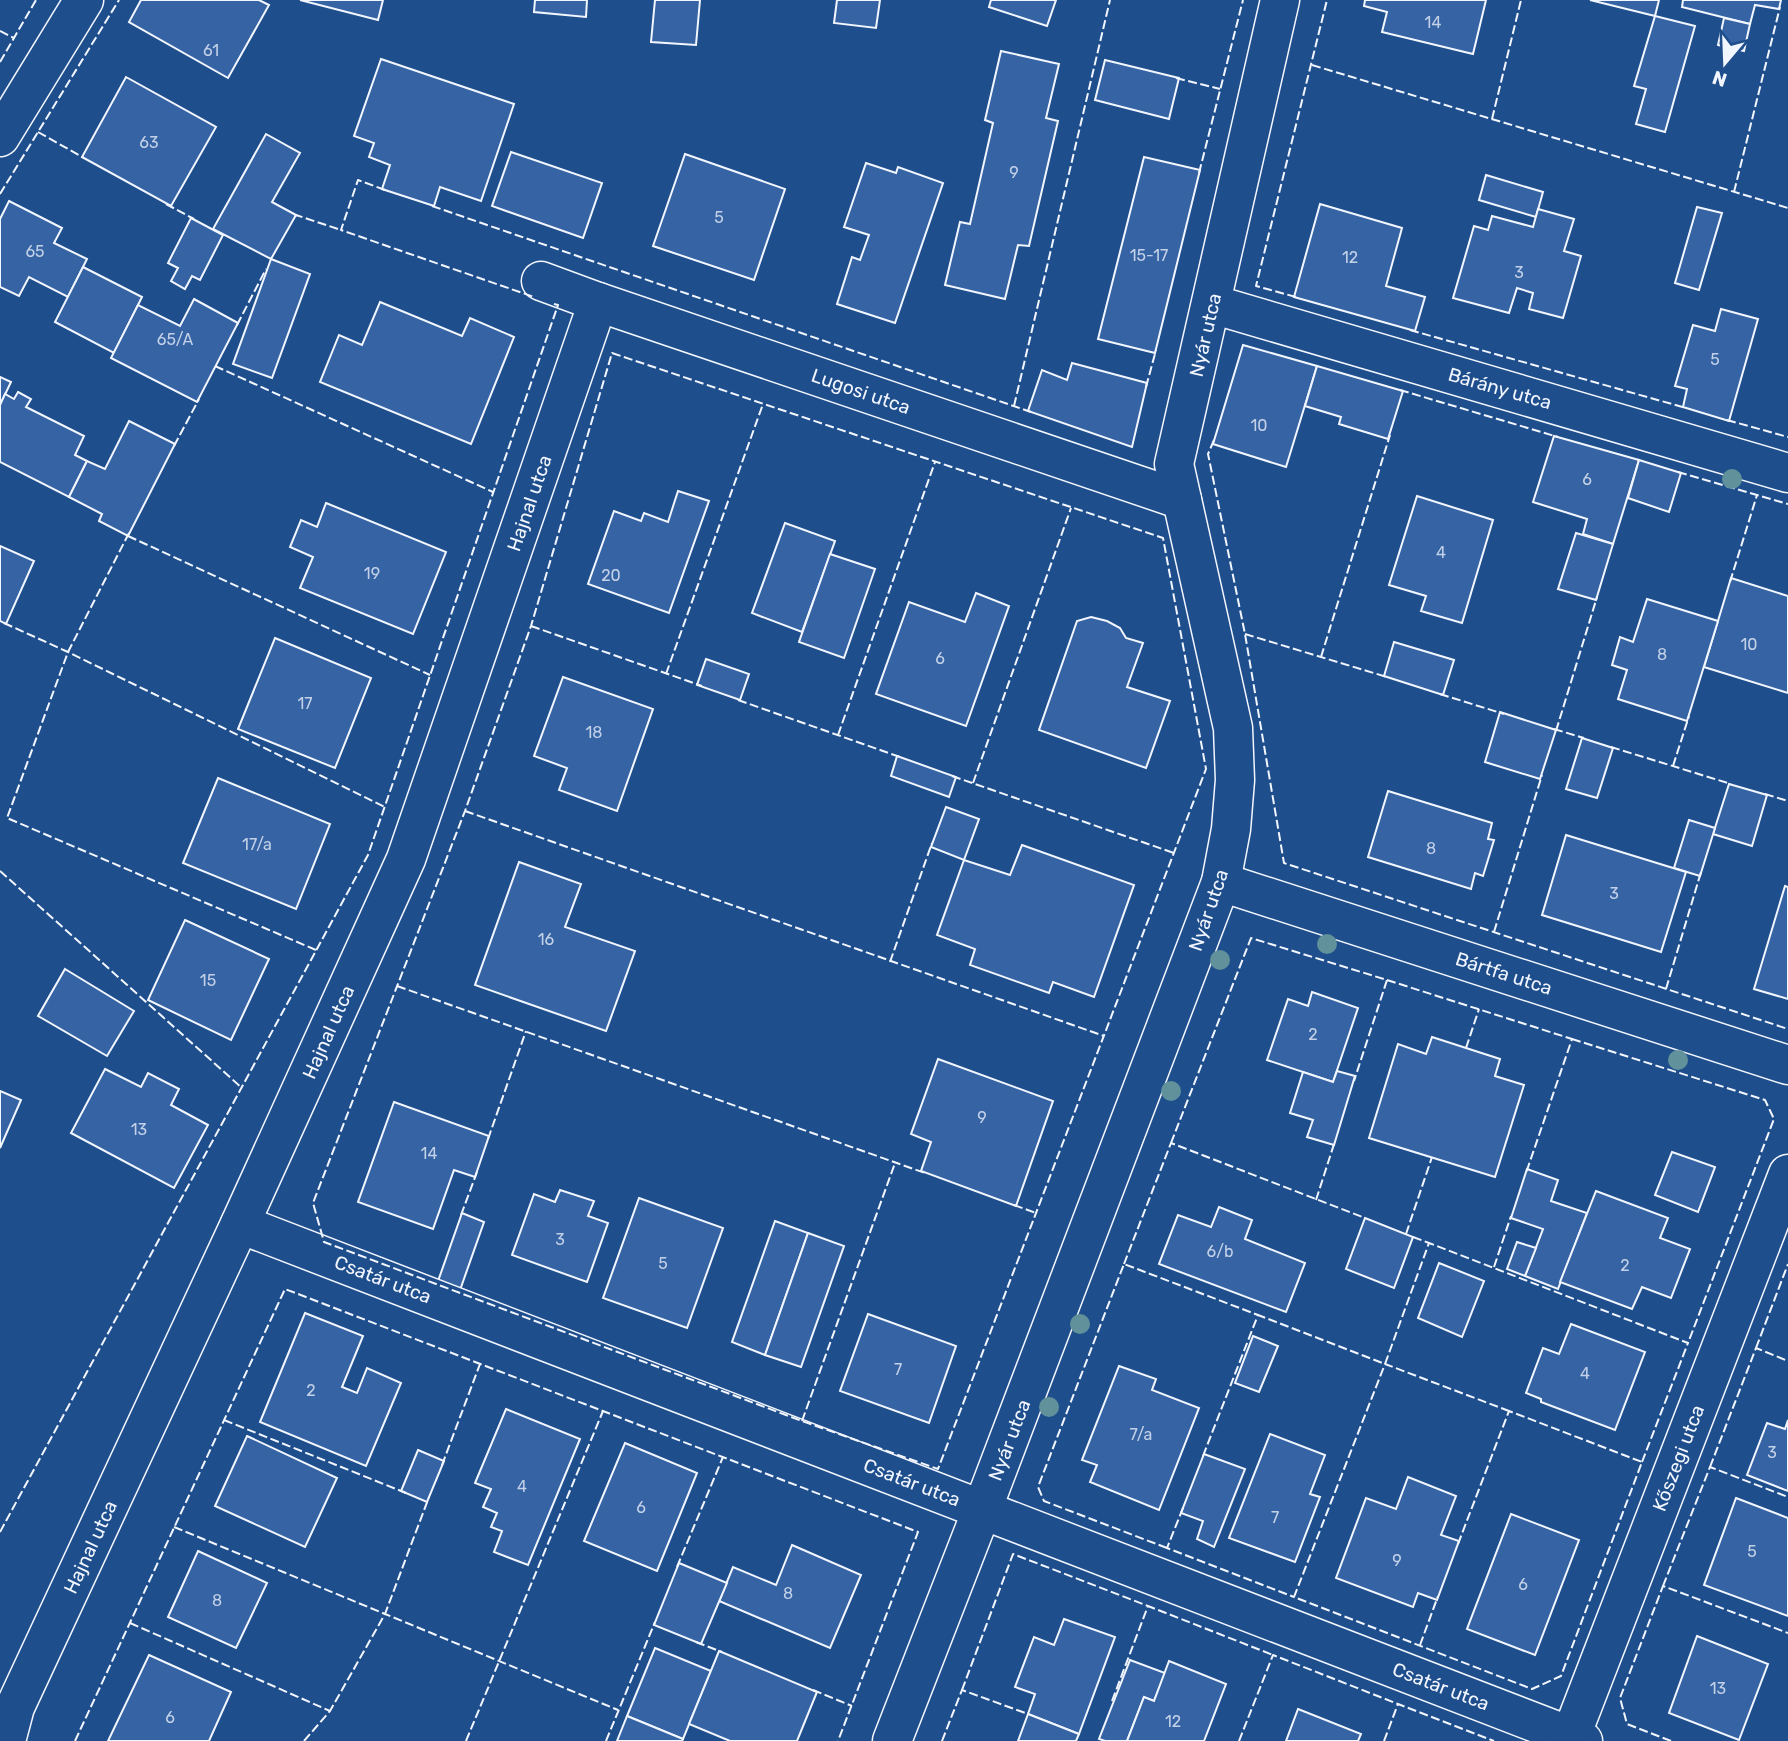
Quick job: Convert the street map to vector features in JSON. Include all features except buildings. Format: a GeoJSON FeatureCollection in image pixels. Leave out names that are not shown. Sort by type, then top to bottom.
{"type":"FeatureCollection","features":[{"type":"Feature","properties":{"kind":"street"},"geometry":{"type":"LineString","coordinates":[[0,137],[84,0]]}},
{"type":"Feature","properties":{"kind":"street","name":"Nyár utca"},"geometry":{"type":"LineString","coordinates":[[892,1741],[1221,882],[1231,829],[1235,780],[1233,727],[1174,464],[1280,0]]}},
{"type":"Feature","properties":{"kind":"street","name":"Lugosi utca"},"geometry":{"type":"LineString","coordinates":[[541,281],[1182,500]]}},
{"type":"Feature","properties":{"kind":"street","name":"Hajnal utca"},"geometry":{"type":"LineString","coordinates":[[6,1741],[15,1707],[406,859],[598,302]]}},
{"type":"Feature","properties":{"kind":"street","name":"Bárány utca"},"geometry":{"type":"LineString","coordinates":[[1212,304],[1788,472]]}},
{"type":"Feature","properties":{"kind":"street","name":"Bártfa utca"},"geometry":{"type":"LineString","coordinates":[[1221,882],[1788,1065]]}},
{"type":"Feature","properties":{"kind":"street","name":"Kőszegi utca"},"geometry":{"type":"LineString","coordinates":[[1574,1740],[1788,1174]]}},
{"type":"Feature","properties":{"kind":"street","name":"Csatár utca"},"geometry":{"type":"LineString","coordinates":[[240,1224],[1574,1740]]}},
{"type":"Feature","properties":{"kind":"fence"},"geometry":{"type":"LineString","coordinates":[[0,62],[36,0]]}},
{"type":"Feature","properties":{"kind":"fence"},"geometry":{"type":"LineString","coordinates":[[0,194],[119,0]]}},
{"type":"Feature","properties":{"kind":"fence"},"geometry":{"type":"LineString","coordinates":[[1014,406],[1110,0]]}},
{"type":"Feature","properties":{"kind":"fence"},"geometry":{"type":"LineString","coordinates":[[1199,173],[1243,0]]}},
{"type":"Feature","properties":{"kind":"fence"},"geometry":{"type":"LineString","coordinates":[[1296,297],[1256,286],[1327,0]]}},
{"type":"Feature","properties":{"kind":"fence"},"geometry":{"type":"LineString","coordinates":[[1492,119],[1521,0]]}},
{"type":"Feature","properties":{"kind":"fence"},"geometry":{"type":"LineString","coordinates":[[1734,192],[1780,7]]}},
{"type":"Feature","properties":{"kind":"fence"},"geometry":{"type":"LineString","coordinates":[[0,31],[14,38]]}},
{"type":"Feature","properties":{"kind":"fence"},"geometry":{"type":"LineString","coordinates":[[1312,65],[1788,208]]}},
{"type":"Feature","properties":{"kind":"fence"},"geometry":{"type":"LineString","coordinates":[[1176,78],[1220,89]]}},
{"type":"Feature","properties":{"kind":"fence"},"geometry":{"type":"LineString","coordinates":[[38,132],[84,158]]}},
{"type":"Feature","properties":{"kind":"fence"},"geometry":{"type":"LineString","coordinates":[[385,190],[358,180],[341,230],[534,297]]}},
{"type":"Feature","properties":{"kind":"fence"},"geometry":{"type":"LineString","coordinates":[[166,204],[194,219]]}},
{"type":"Feature","properties":{"kind":"fence"},"geometry":{"type":"LineString","coordinates":[[432,206],[1031,412]]}},
{"type":"Feature","properties":{"kind":"fence"},"geometry":{"type":"LineString","coordinates":[[295,217],[296,215],[341,230]]}},
{"type":"Feature","properties":{"kind":"fence"},"geometry":{"type":"LineString","coordinates":[[237,325],[266,269]]}},
{"type":"Feature","properties":{"kind":"fence"},"geometry":{"type":"LineString","coordinates":[[0,1532],[368,855],[558,305],[554,304]]}},
{"type":"Feature","properties":{"kind":"fence"},"geometry":{"type":"LineString","coordinates":[[1410,330],[1686,408]]}},
{"type":"Feature","properties":{"kind":"fence"},"geometry":{"type":"LineString","coordinates":[[1146,387],[1156,350]]}},
{"type":"Feature","properties":{"kind":"fence"},"geometry":{"type":"LineString","coordinates":[[612,353],[1163,538],[1206,769],[938,1469],[802,1421],[324,1242],[313,1203],[465,811],[531,626],[612,353]]}},
{"type":"Feature","properties":{"kind":"fence"},"geometry":{"type":"LineString","coordinates":[[215,366],[493,492]]}},
{"type":"Feature","properties":{"kind":"fence"},"geometry":{"type":"LineString","coordinates":[[1400,390],[1558,437]]}},
{"type":"Feature","properties":{"kind":"fence"},"geometry":{"type":"LineString","coordinates":[[174,446],[199,399]]}},
{"type":"Feature","properties":{"kind":"fence"},"geometry":{"type":"LineString","coordinates":[[666,674],[763,404]]}},
{"type":"Feature","properties":{"kind":"fence"},"geometry":{"type":"LineString","coordinates":[[1727,420],[1788,437]]}},
{"type":"Feature","properties":{"kind":"fence"},"geometry":{"type":"LineString","coordinates":[[1321,657],[1390,435]]}},
{"type":"Feature","properties":{"kind":"fence"},"geometry":{"type":"LineString","coordinates":[[1214,440],[1208,454],[1245,634],[1284,863],[1788,1029]]}},
{"type":"Feature","properties":{"kind":"fence"},"geometry":{"type":"LineString","coordinates":[[838,735],[935,462]]}},
{"type":"Feature","properties":{"kind":"fence"},"geometry":{"type":"LineString","coordinates":[[1678,472],[1788,504]]}},
{"type":"Feature","properties":{"kind":"fence"},"geometry":{"type":"LineString","coordinates":[[1730,582],[1757,495]]}},
{"type":"Feature","properties":{"kind":"fence"},"geometry":{"type":"LineString","coordinates":[[973,783],[1071,508]]}},
{"type":"Feature","properties":{"kind":"fence"},"geometry":{"type":"LineString","coordinates":[[129,533],[68,652],[7,818],[316,950]]}},
{"type":"Feature","properties":{"kind":"fence"},"geometry":{"type":"LineString","coordinates":[[128,536],[430,675]]}},
{"type":"Feature","properties":{"kind":"fence"},"geometry":{"type":"LineString","coordinates":[[1556,731],[1597,597]]}},
{"type":"Feature","properties":{"kind":"fence"},"geometry":{"type":"LineString","coordinates":[[4,623],[385,807]]}},
{"type":"Feature","properties":{"kind":"fence"},"geometry":{"type":"LineString","coordinates":[[531,626],[702,686]]}},
{"type":"Feature","properties":{"kind":"fence"},"geometry":{"type":"LineString","coordinates":[[1245,634],[1387,677]]}},
{"type":"Feature","properties":{"kind":"fence"},"geometry":{"type":"LineString","coordinates":[[1440,694],[1504,714]]}},
{"type":"Feature","properties":{"kind":"fence"},"geometry":{"type":"LineString","coordinates":[[738,700],[900,757]]}},
{"type":"Feature","properties":{"kind":"fence"},"geometry":{"type":"LineString","coordinates":[[1673,766],[1689,716]]}},
{"type":"Feature","properties":{"kind":"fence"},"geometry":{"type":"LineString","coordinates":[[1554,729],[1584,738]]}},
{"type":"Feature","properties":{"kind":"fence"},"geometry":{"type":"LineString","coordinates":[[1611,747],[1731,784]]}},
{"type":"Feature","properties":{"kind":"fence"},"geometry":{"type":"LineString","coordinates":[[1494,932],[1542,775]]}},
{"type":"Feature","properties":{"kind":"fence"},"geometry":{"type":"LineString","coordinates":[[952,776],[1174,853]]}},
{"type":"Feature","properties":{"kind":"fence"},"geometry":{"type":"LineString","coordinates":[[1765,794],[1788,801]]}},
{"type":"Feature","properties":{"kind":"fence"},"geometry":{"type":"LineString","coordinates":[[465,811],[1104,1036]]}},
{"type":"Feature","properties":{"kind":"fence"},"geometry":{"type":"LineString","coordinates":[[890,962],[932,843]]}},
{"type":"Feature","properties":{"kind":"fence"},"geometry":{"type":"LineString","coordinates":[[0,871],[242,1088]]}},
{"type":"Feature","properties":{"kind":"fence"},"geometry":{"type":"LineString","coordinates":[[1666,989],[1701,872]]}},
{"type":"Feature","properties":{"kind":"fence"},"geometry":{"type":"LineString","coordinates":[[1171,1143],[1251,938],[1387,980],[1354,1081]]}},
{"type":"Feature","properties":{"kind":"fence"},"geometry":{"type":"LineString","coordinates":[[1387,980],[1572,1039],[1526,1173]]}},
{"type":"Feature","properties":{"kind":"fence"},"geometry":{"type":"LineString","coordinates":[[397,986],[925,1173]]}},
{"type":"Feature","properties":{"kind":"fence"},"geometry":{"type":"LineString","coordinates":[[1466,1048],[1479,1009]]}},
{"type":"Feature","properties":{"kind":"fence"},"geometry":{"type":"LineString","coordinates":[[488,1139],[526,1031]]}},
{"type":"Feature","properties":{"kind":"fence"},"geometry":{"type":"LineString","coordinates":[[1572,1039],[1765,1100],[1774,1119],[1688,1343]]}},
{"type":"Feature","properties":{"kind":"fence"},"geometry":{"type":"LineString","coordinates":[[1316,1200],[1335,1141]]}},
{"type":"Feature","properties":{"kind":"fence"},"geometry":{"type":"LineString","coordinates":[[1124,1264],[1171,1143],[1365,1218]]}},
{"type":"Feature","properties":{"kind":"fence"},"geometry":{"type":"LineString","coordinates":[[1406,1234],[1432,1157]]}},
{"type":"Feature","properties":{"kind":"fence"},"geometry":{"type":"LineString","coordinates":[[802,1421],[895,1163]]}},
{"type":"Feature","properties":{"kind":"fence"},"geometry":{"type":"LineString","coordinates":[[461,1215],[477,1172]]}},
{"type":"Feature","properties":{"kind":"fence"},"geometry":{"type":"LineString","coordinates":[[1014,1205],[1036,1213]]}},
{"type":"Feature","properties":{"kind":"fence"},"geometry":{"type":"LineString","coordinates":[[1494,1267],[1511,1216]]}},
{"type":"Feature","properties":{"kind":"fence"},"geometry":{"type":"LineString","coordinates":[[1413,1237],[1429,1243]]}},
{"type":"Feature","properties":{"kind":"fence"},"geometry":{"type":"LineString","coordinates":[[1203,1456],[1258,1315],[1385,1364],[1429,1243],[1688,1343],[1642,1462]]}},
{"type":"Feature","properties":{"kind":"fence"},"geometry":{"type":"LineString","coordinates":[[1167,1548],[1044,1501],[1038,1487],[1124,1264],[1258,1315]]}},
{"type":"Feature","properties":{"kind":"fence"},"geometry":{"type":"LineString","coordinates":[[1756,1348],[1788,1264]]}},
{"type":"Feature","properties":{"kind":"fence"},"geometry":{"type":"LineString","coordinates":[[75,1741],[285,1289],[918,1532],[838,1741]]}},
{"type":"Feature","properties":{"kind":"fence"},"geometry":{"type":"LineString","coordinates":[[1710,1467],[1756,1348],[1788,1361]]}},
{"type":"Feature","properties":{"kind":"fence"},"geometry":{"type":"LineString","coordinates":[[442,1465],[480,1364]]}},
{"type":"Feature","properties":{"kind":"fence"},"geometry":{"type":"LineString","coordinates":[[1458,1544],[1509,1411],[1642,1462],[1561,1676],[1532,1689],[1294,1597],[1385,1364],[1509,1411]]}},
{"type":"Feature","properties":{"kind":"fence"},"geometry":{"type":"LineString","coordinates":[[466,1741],[603,1411]]}},
{"type":"Feature","properties":{"kind":"fence"},"geometry":{"type":"LineString","coordinates":[[224,1420],[406,1493]]}},
{"type":"Feature","properties":{"kind":"fence"},"geometry":{"type":"LineString","coordinates":[[677,1567],[723,1457]]}},
{"type":"Feature","properties":{"kind":"fence"},"geometry":{"type":"LineString","coordinates":[[1663,1586],[1710,1467],[1788,1497]]}},
{"type":"Feature","properties":{"kind":"fence"},"geometry":{"type":"LineString","coordinates":[[304,1741],[330,1711],[385,1614],[429,1497]]}},
{"type":"Feature","properties":{"kind":"fence"},"geometry":{"type":"LineString","coordinates":[[1183,1508],[1167,1548],[1294,1597]]}},
{"type":"Feature","properties":{"kind":"fence"},"geometry":{"type":"LineString","coordinates":[[174,1527],[618,1710]]}},
{"type":"Feature","properties":{"kind":"fence"},"geometry":{"type":"LineString","coordinates":[[962,1690],[1013,1554],[1148,1606]]}},
{"type":"Feature","properties":{"kind":"fence"},"geometry":{"type":"LineString","coordinates":[[1671,1741],[1627,1724],[1620,1698],[1663,1586],[1788,1633]]}},
{"type":"Feature","properties":{"kind":"fence"},"geometry":{"type":"LineString","coordinates":[[1420,1645],[1438,1596]]}},
{"type":"Feature","properties":{"kind":"fence"},"geometry":{"type":"LineString","coordinates":[[1112,1701],[1148,1606],[1273,1655]]}},
{"type":"Feature","properties":{"kind":"fence"},"geometry":{"type":"LineString","coordinates":[[606,1741],[655,1622]]}},
{"type":"Feature","properties":{"kind":"fence"},"geometry":{"type":"LineString","coordinates":[[130,1623],[330,1711]]}},
{"type":"Feature","properties":{"kind":"fence"},"geometry":{"type":"LineString","coordinates":[[696,1642],[722,1652]]}},
{"type":"Feature","properties":{"kind":"fence"},"geometry":{"type":"LineString","coordinates":[[1239,1741],[1273,1655],[1398,1704]]}},
{"type":"Feature","properties":{"kind":"fence"},"geometry":{"type":"LineString","coordinates":[[813,1690],[852,1706]]}},
{"type":"Feature","properties":{"kind":"fence"},"geometry":{"type":"LineString","coordinates":[[942,1741],[962,1690],[1028,1714]]}},
{"type":"Feature","properties":{"kind":"fence"},"geometry":{"type":"LineString","coordinates":[[1384,1741],[1398,1704],[1494,1741]]}}]}
